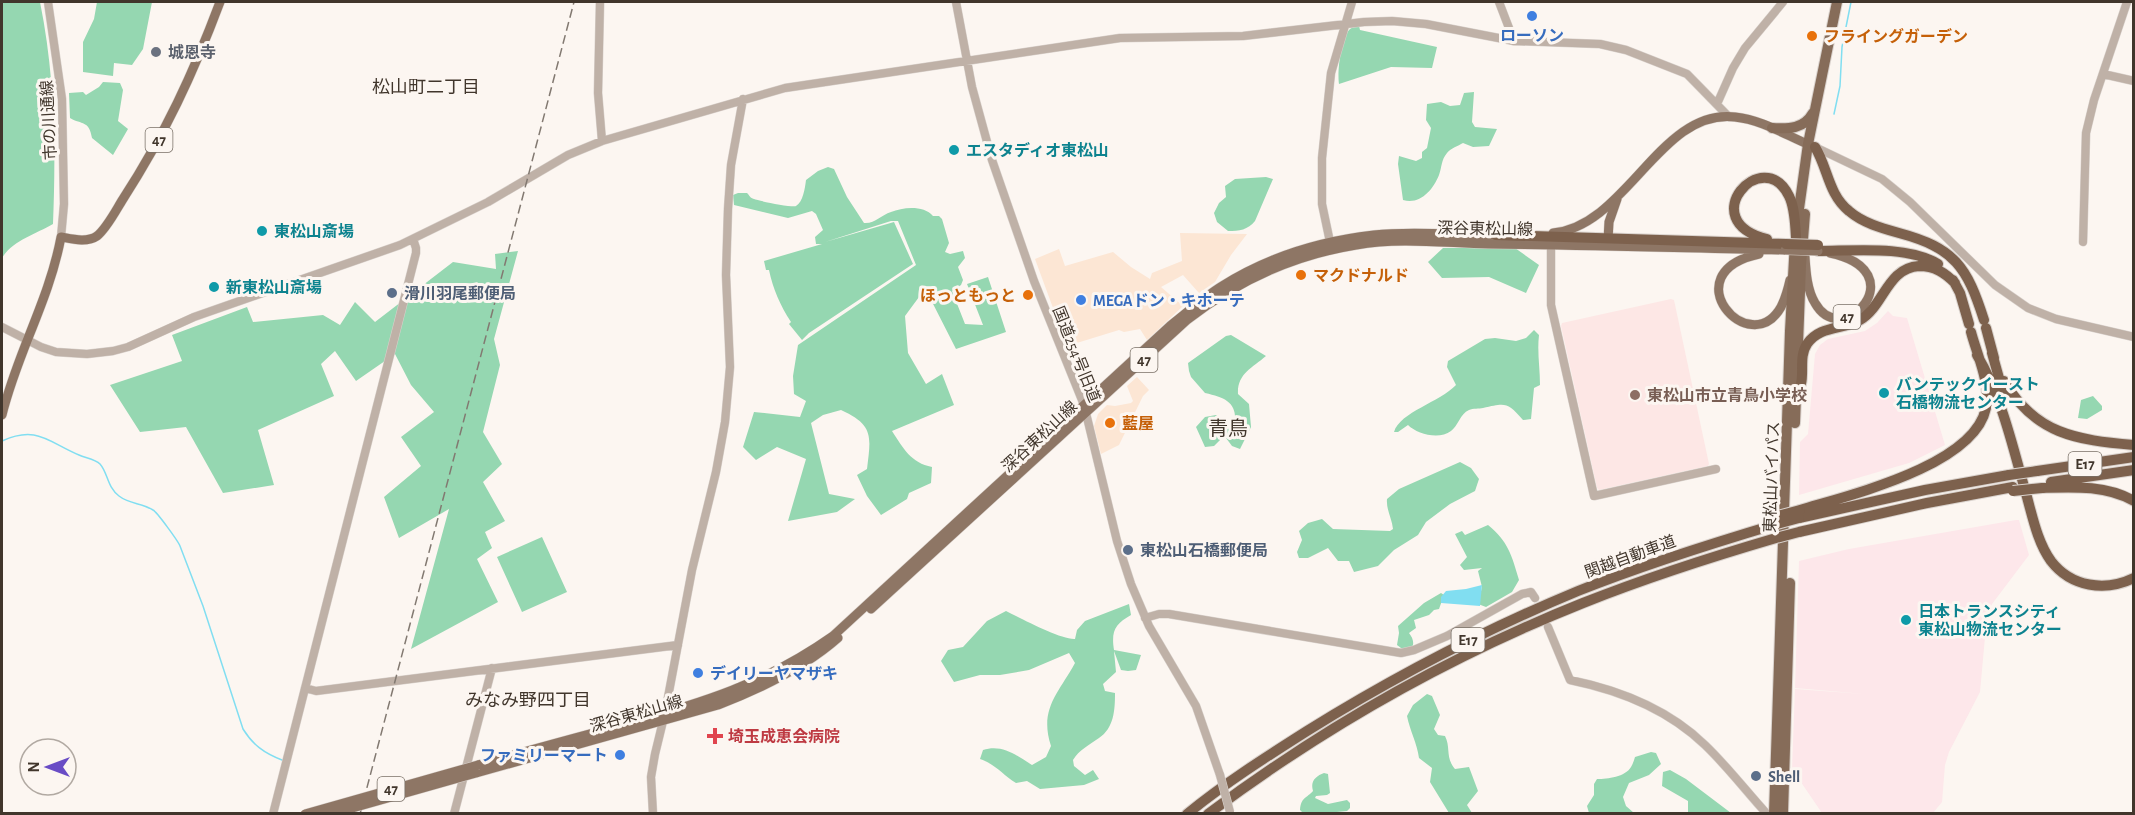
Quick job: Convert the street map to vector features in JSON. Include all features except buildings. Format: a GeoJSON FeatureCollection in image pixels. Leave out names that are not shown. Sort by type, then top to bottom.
{"type":"FeatureCollection","features":[{"type":"Feature","properties":{"kind":"highway","name":"東松山バイパス"},"geometry":{"type":"LineString","coordinates":[[1774,813],[1794,266],[1800,234],[1814,109],[1837,2]]}},
{"type":"Feature","properties":{"kind":"highway","name":"東松山バイパス"},"geometry":{"type":"LineString","coordinates":[[1811,146],[1844,2]]}},
{"type":"Feature","properties":{"kind":"highway"},"geometry":{"type":"LineString","coordinates":[[1772,128],[1786,129],[1799,126],[1807,121],[1814,109]]}},
{"type":"Feature","properties":{"kind":"highway"},"geometry":{"type":"LineString","coordinates":[[1811,146],[1825,166],[1833,192],[1848,210],[1868,223],[1944,250],[1961,267],[1973,290],[1985,324],[2037,512],[2053,552],[2069,569],[2088,578],[2109,580],[2133,570]]}},
{"type":"Feature","properties":{"kind":"highway"},"geometry":{"type":"LineString","coordinates":[[1785,247],[1752,234],[1739,223],[1735,200],[1743,187],[1756,179],[1772,180],[1785,189],[1792,203],[1800,234]]}},
{"type":"Feature","properties":{"kind":"highway","name":"東松山バイパス"},"geometry":{"type":"LineString","coordinates":[[1784,813],[1800,234]]}},
{"type":"Feature","properties":{"kind":"highway"},"geometry":{"type":"LineString","coordinates":[[1496,235],[1891,252],[1922,257],[1940,266],[1955,284],[1970,328],[1986,389],[1986,407],[1979,424],[1960,443],[1934,463],[1917,472],[1800,514]]}},
{"type":"Feature","properties":{"kind":"highway"},"geometry":{"type":"LineString","coordinates":[[1818,248],[1889,246],[1920,250],[1933,254],[1954,267],[1973,290]]}},
{"type":"Feature","properties":{"kind":"highway"},"geometry":{"type":"LineString","coordinates":[[1796,398],[1801,384],[1803,354],[1810,340],[1823,331],[1849,325],[1864,318],[1897,275],[1913,267],[1929,267],[1943,272],[1955,284]]}},
{"type":"Feature","properties":{"kind":"highway"},"geometry":{"type":"LineString","coordinates":[[1992,352],[2012,394],[2039,422],[2069,434],[2133,446]]}},
{"type":"Feature","properties":{"kind":"highway"},"geometry":{"type":"LineString","coordinates":[[1977,355],[1997,395],[2036,530],[2051,561],[2067,576],[2087,584],[2116,585],[2133,578]]}},
{"type":"Feature","properties":{"kind":"highway","name":"E17"},"geometry":{"type":"LineString","coordinates":[[1800,514],[2009,475],[2133,457]]}},
{"type":"Feature","properties":{"kind":"highway","name":"関越自動車道"},"geometry":{"type":"LineString","coordinates":[[1208,813],[1340,725],[1409,685],[1477,650],[1552,616],[1666,572],[1776,538],[1879,513],[2133,470]]}},
{"type":"Feature","properties":{"kind":"highway"},"geometry":{"type":"LineString","coordinates":[[2042,485],[2098,489],[2113,492],[2133,501]]}},
{"type":"Feature","properties":{"kind":"highway","name":"関越自動車道"},"geometry":{"type":"LineString","coordinates":[[1187,813],[1282,747],[1427,661],[1516,618],[1580,591],[1708,544],[1800,514]]}},
{"type":"Feature","properties":{"kind":"main road","name":"47"},"geometry":{"type":"LineString","coordinates":[[61,237],[84,240],[97,235],[121,202],[147,161],[181,97],[220,2]]}},
{"type":"Feature","properties":{"kind":"main road","name":"深谷東松山線"},"geometry":{"type":"LineString","coordinates":[[305,813],[718,705],[798,667],[828,647],[1085,409],[1171,325],[1221,287],[1250,270],[1282,256],[1330,242],[1375,234],[1496,235],[1550,233],[1576,228],[1597,216],[1684,131],[1715,117],[1746,119],[1811,146]]}},
{"type":"Feature","properties":{"kind":"main road","name":"深谷東松山線"},"geometry":{"type":"LineString","coordinates":[[1608,240],[1612,208],[1619,194]]}},
{"type":"Feature","properties":{"kind":"main road","name":"47"},"geometry":{"type":"LineString","coordinates":[[1800,234],[1806,275],[1815,304],[1820,310],[1834,318],[1857,313],[1868,300],[1870,282],[1868,274],[1848,258],[1818,248]]}},
{"type":"Feature","properties":{"kind":"main road"},"geometry":{"type":"LineString","coordinates":[[2,415],[13,374],[51,280],[61,237]]}},
{"type":"Feature","properties":{"kind":"main road","name":"深谷東松山線"},"geometry":{"type":"LineString","coordinates":[[1085,409],[1200,311],[1245,281],[1302,258],[1341,247],[1378,242],[1785,247]]}},
{"type":"Feature","properties":{"kind":"main road"},"geometry":{"type":"LineString","coordinates":[[1785,247],[1739,259],[1726,270],[1719,286],[1721,303],[1732,317],[1749,324],[1768,320],[1780,308],[1794,266]]}},
{"type":"Feature","properties":{"kind":"main road","name":"深谷東松山線"},"geometry":{"type":"LineString","coordinates":[[331,813],[477,769]]}},
{"type":"Feature","properties":{"kind":"street","name":"市の川通線"},"geometry":{"type":"LineString","coordinates":[[48,2],[62,99],[64,185],[61,237]]}},
{"type":"Feature","properties":{"kind":"street"},"geometry":{"type":"LineString","coordinates":[[600,2],[598,93],[602,141]]}},
{"type":"Feature","properties":{"kind":"street","name":"国道254号旧道"},"geometry":{"type":"LineString","coordinates":[[956,2],[987,142],[1006,205],[1085,409],[1119,549],[1145,618],[1196,706],[1230,812]]}},
{"type":"Feature","properties":{"kind":"street"},"geometry":{"type":"LineString","coordinates":[[1330,242],[1322,204],[1321,166],[1329,86],[1352,2]]}},
{"type":"Feature","properties":{"kind":"street"},"geometry":{"type":"LineString","coordinates":[[1499,2],[1514,40]]}},
{"type":"Feature","properties":{"kind":"street"},"geometry":{"type":"LineString","coordinates":[[1718,104],[1733,68],[1745,48],[1783,2]]}},
{"type":"Feature","properties":{"kind":"street"},"geometry":{"type":"LineString","coordinates":[[2083,242],[2086,133],[2090,113],[2127,2]]}},
{"type":"Feature","properties":{"kind":"street"},"geometry":{"type":"LineString","coordinates":[[2,327],[41,347],[66,353],[87,354],[113,351],[214,310],[413,240],[488,202],[568,155],[602,141],[795,86],[1120,38],[1221,37],[1380,21],[1412,22],[1514,40],[1588,43],[1626,50],[1687,74],[1730,117]]}},
{"type":"Feature","properties":{"kind":"street"},"geometry":{"type":"LineString","coordinates":[[2103,74],[2133,81]]}},
{"type":"Feature","properties":{"kind":"street"},"geometry":{"type":"LineString","coordinates":[[650,813],[651,777],[692,570],[718,463],[726,411],[730,368],[726,275],[728,208],[731,165],[743,99]]}},
{"type":"Feature","properties":{"kind":"street"},"geometry":{"type":"LineString","coordinates":[[1811,146],[1882,179],[1930,221],[1995,285],[2028,308],[2064,321],[2133,337]]}},
{"type":"Feature","properties":{"kind":"street"},"geometry":{"type":"LineString","coordinates":[[273,813],[416,253],[413,240]]}},
{"type":"Feature","properties":{"kind":"street"},"geometry":{"type":"LineString","coordinates":[[1551,244],[1551,305],[1594,496],[1716,469]]}},
{"type":"Feature","properties":{"kind":"street"},"geometry":{"type":"LineString","coordinates":[[1145,618],[1169,614],[1401,653],[1447,636],[1522,594],[1531,592],[1535,598]]}},
{"type":"Feature","properties":{"kind":"street"},"geometry":{"type":"LineString","coordinates":[[1548,627],[1570,680],[1595,685],[1624,695],[1670,718],[1705,746],[1767,813]]}},
{"type":"Feature","properties":{"kind":"street"},"geometry":{"type":"LineString","coordinates":[[305,688],[316,691],[678,645]]}},
{"type":"Feature","properties":{"kind":"street"},"geometry":{"type":"LineString","coordinates":[[454,813],[492,668]]}},
{"type":"Feature","properties":{"kind":"shaded area"},"geometry":{"type":"Polygon","coordinates":[[[1180,233],[1247,234],[1215,282],[1199,293],[1183,275],[1161,287],[1183,306],[1147,340],[1140,329],[1124,332],[1119,330],[1067,346],[1035,259],[1059,249],[1065,266],[1113,252],[1150,279],[1152,273],[1182,261],[1180,233]]]}},
{"type":"Feature","properties":{"kind":"shaded area","name":"東松山市立青鳥小学校"},"geometry":{"type":"Polygon","coordinates":[[[1674,300],[1709,464],[1599,490],[1562,323],[1674,300]]]}},
{"type":"Feature","properties":{"kind":"shaded area"},"geometry":{"type":"Polygon","coordinates":[[[1888,311],[1893,316],[1907,318],[1945,445],[1909,463],[1799,495],[1800,442],[1808,434],[1815,354],[1820,345],[1828,339],[1865,331],[1877,323],[1888,311]]]}},
{"type":"Feature","properties":{"kind":"shaded area"},"geometry":{"type":"Polygon","coordinates":[[[1137,377],[1149,390],[1143,396],[1119,445],[1101,454],[1094,426],[1098,414],[1107,405],[1131,403],[1133,401],[1127,386],[1137,377]]]}},
{"type":"Feature","properties":{"kind":"shaded area"},"geometry":{"type":"Polygon","coordinates":[[[2019,520],[2029,555],[1992,604],[1985,637],[1980,692],[1949,752],[1945,765],[1942,802],[1933,813],[1822,813],[1792,769],[1795,689],[1864,694],[1795,688],[1799,561],[1849,549],[2019,520]]]}},
{"type":"Feature","properties":{"kind":"green space"},"geometry":{"type":"Polygon","coordinates":[[[2,2],[40,2],[49,57],[54,168],[53,224],[18,242],[2,258],[2,2]]]}},
{"type":"Feature","properties":{"kind":"green space"},"geometry":{"type":"Polygon","coordinates":[[[97,2],[152,2],[143,49],[132,65],[114,63],[113,76],[83,72],[83,42],[94,19],[97,2]]]}},
{"type":"Feature","properties":{"kind":"green space"},"geometry":{"type":"Polygon","coordinates":[[[1359,26],[1360,30],[1437,47],[1432,68],[1391,67],[1339,84],[1339,63],[1344,39],[1350,29],[1359,26]]]}},
{"type":"Feature","properties":{"kind":"green space"},"geometry":{"type":"Polygon","coordinates":[[[103,82],[120,83],[123,90],[118,121],[128,129],[113,155],[92,138],[87,126],[70,118],[69,93],[83,92],[86,95],[103,82]]]}},
{"type":"Feature","properties":{"kind":"green space"},"geometry":{"type":"Polygon","coordinates":[[[1474,92],[1472,122],[1475,127],[1497,129],[1489,146],[1473,147],[1463,143],[1453,148],[1445,156],[1439,175],[1429,191],[1415,200],[1403,200],[1399,156],[1416,161],[1422,158],[1422,152],[1427,148],[1431,128],[1426,120],[1427,104],[1441,102],[1450,106],[1460,105],[1464,93],[1474,92]]]}},
{"type":"Feature","properties":{"kind":"green space"},"geometry":{"type":"Polygon","coordinates":[[[828,167],[834,169],[847,197],[864,223],[871,222],[887,213],[907,208],[924,210],[933,216],[939,216],[949,243],[945,252],[950,254],[963,251],[965,258],[958,267],[963,280],[961,285],[952,291],[965,324],[983,325],[967,284],[988,277],[1006,332],[956,349],[929,296],[919,297],[905,316],[908,353],[926,384],[942,374],[954,405],[892,431],[913,458],[932,467],[931,483],[909,493],[907,499],[881,515],[867,496],[857,475],[867,469],[868,433],[860,421],[841,410],[823,415],[811,423],[829,494],[855,499],[837,512],[788,521],[806,459],[777,447],[756,460],[743,447],[754,412],[800,417],[806,401],[794,394],[793,376],[798,345],[916,265],[898,221],[891,221],[825,242],[894,222],[913,264],[809,333],[802,340],[789,324],[791,322],[777,297],[764,261],[822,244],[816,244],[815,237],[823,230],[816,214],[812,211],[788,218],[734,205],[733,195],[747,193],[757,200],[796,206],[802,198],[806,180],[828,167]]]}},
{"type":"Feature","properties":{"kind":"green space"},"geometry":{"type":"Polygon","coordinates":[[[1266,177],[1273,179],[1252,224],[1243,229],[1228,231],[1217,222],[1214,213],[1219,203],[1226,197],[1225,186],[1235,179],[1266,177]]]}},
{"type":"Feature","properties":{"kind":"green space"},"geometry":{"type":"Polygon","coordinates":[[[1443,248],[1515,248],[1539,265],[1526,293],[1489,277],[1442,278],[1428,262],[1443,248]]]}},
{"type":"Feature","properties":{"kind":"green space"},"geometry":{"type":"Polygon","coordinates":[[[518,251],[494,339],[500,365],[483,432],[502,464],[483,482],[505,521],[485,532],[492,548],[477,559],[498,602],[411,649],[449,509],[399,538],[384,497],[421,466],[401,437],[434,412],[411,385],[395,354],[356,381],[335,351],[321,364],[334,396],[258,430],[274,485],[223,493],[186,427],[140,432],[110,385],[182,361],[172,335],[247,307],[253,322],[323,315],[340,325],[355,302],[375,322],[453,262],[496,269],[495,254],[518,251]]]}},
{"type":"Feature","properties":{"kind":"green space"},"geometry":{"type":"Polygon","coordinates":[[[1534,330],[1539,335],[1540,385],[1534,388],[1531,419],[1523,420],[1506,405],[1497,405],[1469,410],[1446,434],[1428,435],[1408,425],[1394,432],[1404,419],[1456,385],[1447,367],[1448,361],[1485,339],[1516,341],[1526,338],[1534,330]]]}},
{"type":"Feature","properties":{"kind":"green space"},"geometry":{"type":"Polygon","coordinates":[[[1231,335],[1266,356],[1246,372],[1238,387],[1238,394],[1249,404],[1251,427],[1240,449],[1232,446],[1226,438],[1221,439],[1214,446],[1205,447],[1196,427],[1205,417],[1216,415],[1234,429],[1235,414],[1226,400],[1205,393],[1191,377],[1188,363],[1226,336],[1231,335]]]}},
{"type":"Feature","properties":{"kind":"green space"},"geometry":{"type":"Polygon","coordinates":[[[2093,396],[2102,406],[2102,410],[2087,419],[2078,418],[2081,400],[2093,396]]]}},
{"type":"Feature","properties":{"kind":"green space"},"geometry":{"type":"Polygon","coordinates":[[[1460,462],[1471,468],[1479,479],[1475,491],[1450,504],[1426,522],[1418,535],[1394,550],[1378,566],[1354,572],[1349,561],[1338,561],[1328,548],[1308,558],[1299,558],[1297,552],[1302,540],[1299,531],[1308,523],[1322,519],[1333,529],[1390,531],[1393,529],[1387,499],[1399,489],[1460,462]]]}},
{"type":"Feature","properties":{"kind":"green space"},"geometry":{"type":"Polygon","coordinates":[[[1488,525],[1500,537],[1508,550],[1519,580],[1512,592],[1486,607],[1478,604],[1482,587],[1478,571],[1482,568],[1464,570],[1460,565],[1467,557],[1455,534],[1462,531],[1465,535],[1488,525]]]}},
{"type":"Feature","properties":{"kind":"green space"},"geometry":{"type":"Polygon","coordinates":[[[542,537],[567,592],[522,612],[497,557],[542,537]]]}},
{"type":"Feature","properties":{"kind":"green space"},"geometry":{"type":"Polygon","coordinates":[[[1441,593],[1444,595],[1439,609],[1414,620],[1416,628],[1409,633],[1413,641],[1411,649],[1397,645],[1398,626],[1424,603],[1441,593]]]}},
{"type":"Feature","properties":{"kind":"green space"},"geometry":{"type":"Polygon","coordinates":[[[1129,604],[1131,615],[1115,629],[1113,643],[1114,650],[1141,655],[1136,670],[1121,670],[1114,651],[1116,672],[1103,684],[1105,691],[1115,693],[1111,724],[1104,734],[1081,750],[1073,760],[1074,766],[1085,775],[1093,770],[1099,779],[1084,785],[1040,789],[1027,781],[1016,783],[980,759],[983,750],[996,748],[1003,749],[1032,765],[1046,757],[1051,746],[1047,722],[1052,702],[1075,663],[1069,653],[1029,670],[1000,675],[980,675],[954,682],[941,661],[948,650],[963,647],[987,621],[1006,611],[1051,632],[1075,639],[1077,630],[1085,621],[1129,604]]]}},
{"type":"Feature","properties":{"kind":"green space"},"geometry":{"type":"Polygon","coordinates":[[[1427,694],[1432,696],[1440,715],[1434,729],[1438,735],[1445,736],[1452,765],[1455,769],[1469,767],[1478,791],[1467,805],[1472,813],[1449,813],[1430,782],[1432,768],[1419,758],[1407,716],[1413,705],[1427,694]]]}},
{"type":"Feature","properties":{"kind":"green space"},"geometry":{"type":"Polygon","coordinates":[[[1651,752],[1656,753],[1661,764],[1649,775],[1629,783],[1623,797],[1626,806],[1634,813],[1589,813],[1587,806],[1594,795],[1594,784],[1597,779],[1611,778],[1625,773],[1631,767],[1635,757],[1651,752]]]}},
{"type":"Feature","properties":{"kind":"green space"},"geometry":{"type":"Polygon","coordinates":[[[1670,770],[1686,779],[1731,813],[1688,813],[1688,801],[1662,786],[1663,772],[1670,770]]]}},
{"type":"Feature","properties":{"kind":"green space"},"geometry":{"type":"Polygon","coordinates":[[[1324,773],[1328,774],[1330,793],[1315,798],[1328,804],[1347,800],[1350,808],[1347,811],[1330,813],[1302,812],[1300,810],[1302,803],[1313,791],[1313,782],[1316,777],[1324,773]]]}},
{"type":"Feature","properties":{"kind":"water"},"geometry":{"type":"Polygon","coordinates":[[[1482,585],[1480,606],[1441,603],[1441,597],[1446,591],[1482,585]]]}},
{"type":"Feature","properties":{"kind":"waterway"},"geometry":{"type":"LineString","coordinates":[[1834,114],[1840,86],[1842,47],[1851,2]]}},
{"type":"Feature","properties":{"kind":"waterway"},"geometry":{"type":"LineString","coordinates":[[2,441],[14,436],[34,435],[95,461],[103,468],[112,488],[119,496],[149,508],[159,516],[180,546],[203,606],[243,729],[260,748],[282,760]]}},
{"type":"Feature","properties":{"kind":"railway"},"geometry":{"type":"LineString","coordinates":[[360,814],[574,2]]}},
{"type":"Feature","properties":{"kind":"place","name":"ローソン"},"geometry":{"type":"Point","coordinates":[1532,16]}},
{"type":"Feature","properties":{"kind":"place","name":"フライングガーデン"},"geometry":{"type":"Point","coordinates":[1812,36]}},
{"type":"Feature","properties":{"kind":"place","name":"城恩寺"},"geometry":{"type":"Point","coordinates":[156,52]}},
{"type":"Feature","properties":{"kind":"place","name":"エスタディオ東松山"},"geometry":{"type":"Point","coordinates":[954,150]}},
{"type":"Feature","properties":{"kind":"place","name":"東松山斎場"},"geometry":{"type":"Point","coordinates":[262,231]}},
{"type":"Feature","properties":{"kind":"place","name":"マクドナルド"},"geometry":{"type":"Point","coordinates":[1301,275]}},
{"type":"Feature","properties":{"kind":"place","name":"新東松山斎場"},"geometry":{"type":"Point","coordinates":[214,287]}},
{"type":"Feature","properties":{"kind":"place","name":"滑川羽尾郵便局"},"geometry":{"type":"Point","coordinates":[392,293]}},
{"type":"Feature","properties":{"kind":"place","name":"ほっともっと"},"geometry":{"type":"Point","coordinates":[1028,295]}},
{"type":"Feature","properties":{"kind":"place","name":"MEGAドン・キホーテ"},"geometry":{"type":"Point","coordinates":[1081,300]}},
{"type":"Feature","properties":{"kind":"place","name":"バンテックイースト 石橋物流センター"},"geometry":{"type":"Point","coordinates":[1884,393]}},
{"type":"Feature","properties":{"kind":"place","name":"東松山市立青鳥小学校"},"geometry":{"type":"Point","coordinates":[1635,395]}},
{"type":"Feature","properties":{"kind":"place","name":"藍屋"},"geometry":{"type":"Point","coordinates":[1110,423]}},
{"type":"Feature","properties":{"kind":"place","name":"東松山石橋郵便局"},"geometry":{"type":"Point","coordinates":[1128,550]}},
{"type":"Feature","properties":{"kind":"place","name":"日本トランスシティ 東松山物流センター"},"geometry":{"type":"Point","coordinates":[1906,620]}},
{"type":"Feature","properties":{"kind":"place","name":"デイリーヤマザキ"},"geometry":{"type":"Point","coordinates":[698,673]}},
{"type":"Feature","properties":{"kind":"place","name":"埼玉成恵会病院"},"geometry":{"type":"Point","coordinates":[715,736]}},
{"type":"Feature","properties":{"kind":"place","name":"ファミリーマート"},"geometry":{"type":"Point","coordinates":[620,755]}},
{"type":"Feature","properties":{"kind":"place","name":"Shell"},"geometry":{"type":"Point","coordinates":[1756,776]}},
{"type":"Feature","properties":{"kind":"district","name":"松山町二丁目"},"geometry":{"type":"Point","coordinates":[426,87]}},
{"type":"Feature","properties":{"kind":"district","name":"青鳥"},"geometry":{"type":"Point","coordinates":[1228,428]}},
{"type":"Feature","properties":{"kind":"district","name":"みなみ野四丁目"},"geometry":{"type":"Point","coordinates":[528,700]}}]}
